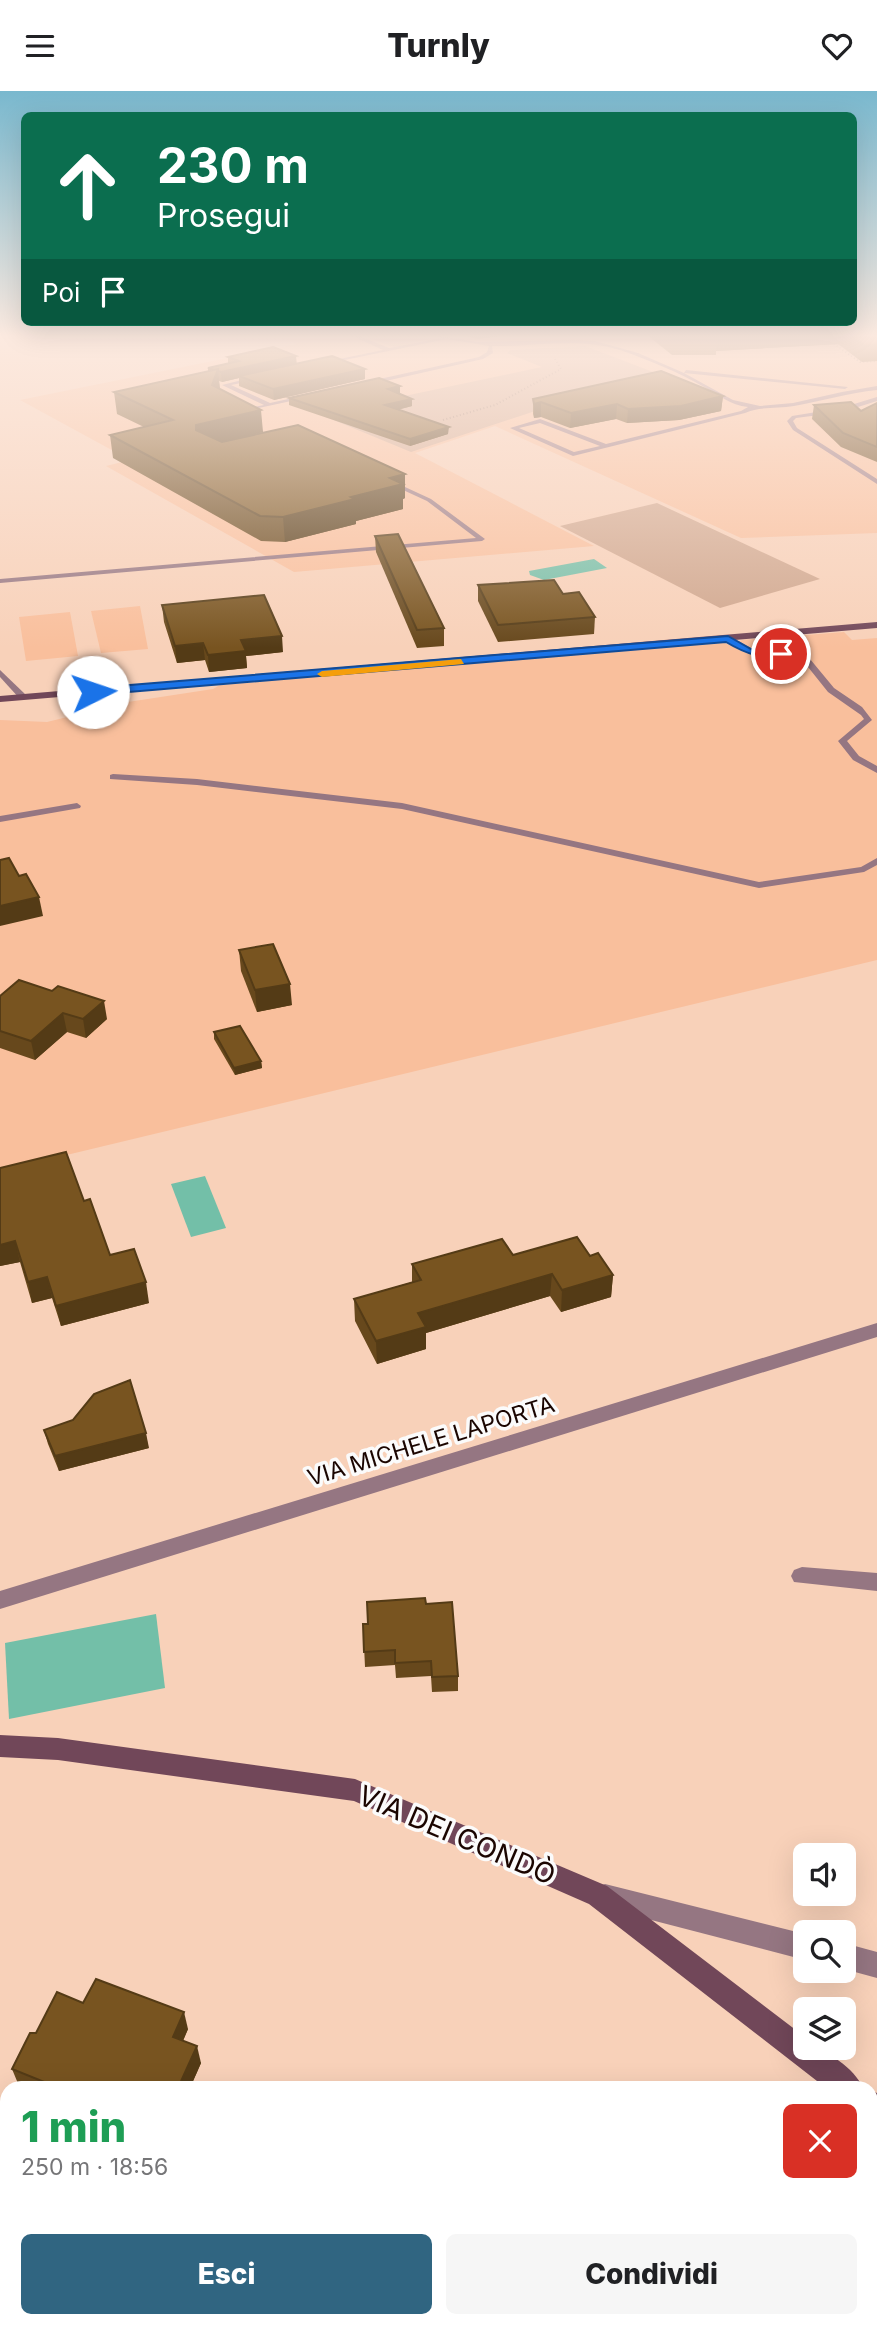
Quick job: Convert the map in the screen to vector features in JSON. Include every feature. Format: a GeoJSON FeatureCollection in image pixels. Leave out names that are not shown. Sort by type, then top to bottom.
{"type":"FeatureCollection","features":[{"type":"Feature","properties":{"kind":"main road"},"geometry":{"type":"LineString","coordinates":[[0,699],[877,625]]}},
{"type":"Feature","properties":{"kind":"main road","name":"VIA DEI CONDÒ"},"geometry":{"type":"LineString","coordinates":[[0,1747],[58,1749],[355,1790],[598,1895],[840,2081]]}},
{"type":"Feature","properties":{"kind":"street","name":"VIA MICHELE LAPORTA"},"geometry":{"type":"LineString","coordinates":[[0,1600],[877,1330]]}},
{"type":"Feature","properties":{"kind":"street"},"geometry":{"type":"LineString","coordinates":[[802,1576],[877,1582]]}},
{"type":"Feature","properties":{"kind":"street"},"geometry":{"type":"LineString","coordinates":[[598,1895],[793,1944]]}},
{"type":"Feature","properties":{"kind":"street"},"geometry":{"type":"LineString","coordinates":[[856,1960],[877,1965]]}},
{"type":"Feature","properties":{"kind":"lane"},"geometry":{"type":"LineString","coordinates":[[539,439],[573,454],[633,439]]}},
{"type":"Feature","properties":{"kind":"lane"},"geometry":{"type":"LineString","coordinates":[[588,439],[606,446]]}},
{"type":"Feature","properties":{"kind":"lane"},"geometry":{"type":"LineString","coordinates":[[811,439],[877,482]]}},
{"type":"Feature","properties":{"kind":"lane"},"geometry":{"type":"LineString","coordinates":[[0,581],[482,539],[429,501],[382,478]]}},
{"type":"Feature","properties":{"kind":"lane"},"geometry":{"type":"LineString","coordinates":[[728,639],[749,651],[798,656],[812,663],[827,687],[863,710],[868,720],[842,741],[856,758],[877,770]]}},
{"type":"Feature","properties":{"kind":"lane"},"geometry":{"type":"LineString","coordinates":[[0,672],[23,697]]}},
{"type":"Feature","properties":{"kind":"lane"},"geometry":{"type":"LineString","coordinates":[[113,777],[197,782],[402,806],[759,885],[864,869],[877,861]]}},
{"type":"Feature","properties":{"kind":"lane"},"geometry":{"type":"LineString","coordinates":[[0,819],[77,806]]}},
{"type":"Feature","properties":{"kind":"shaded area"},"geometry":{"type":"Polygon","coordinates":[[[92,439],[455,439],[415,453],[594,546],[294,572],[106,466],[130,460],[92,439]]]}},
{"type":"Feature","properties":{"kind":"shaded area"},"geometry":{"type":"Polygon","coordinates":[[[380,439],[449,439],[411,452],[380,439]]]}},
{"type":"Feature","properties":{"kind":"shaded area"},"geometry":{"type":"Polygon","coordinates":[[[524,439],[877,439],[877,533],[741,538],[524,439]]]}},
{"type":"Feature","properties":{"kind":"shaded area"},"geometry":{"type":"Polygon","coordinates":[[[657,503],[820,579],[720,608],[560,526],[657,503]]]}},
{"type":"Feature","properties":{"kind":"shaded area"},"geometry":{"type":"Polygon","coordinates":[[[140,606],[148,649],[101,653],[91,611],[140,606]]]}},
{"type":"Feature","properties":{"kind":"shaded area"},"geometry":{"type":"Polygon","coordinates":[[[70,612],[78,656],[26,661],[19,617],[70,612]]]}},
{"type":"Feature","properties":{"kind":"shaded area"},"geometry":{"type":"Polygon","coordinates":[[[844,632],[852,640],[877,638],[877,960],[0,1171],[0,720],[47,722],[128,702],[213,689],[220,685],[721,642],[730,645],[742,640],[844,632]]]}},
{"type":"Feature","properties":{"kind":"water"},"geometry":{"type":"Polygon","coordinates":[[[594,559],[607,568],[544,580],[530,575],[529,571],[594,559]]]}},
{"type":"Feature","properties":{"kind":"water"},"geometry":{"type":"Polygon","coordinates":[[[205,1176],[226,1228],[191,1237],[171,1184],[205,1176]]]}},
{"type":"Feature","properties":{"kind":"water"},"geometry":{"type":"Polygon","coordinates":[[[156,1614],[165,1688],[9,1719],[5,1643],[156,1614]]]}},
{"type":"Feature","properties":{"kind":"building"},"geometry":{"type":"Polygon","coordinates":[[[118,439],[216,439],[222,442],[234,439],[329,439],[405,474],[390,478],[403,484],[351,497],[355,499],[283,517],[260,516],[118,439]]]}},
{"type":"Feature","properties":{"kind":"building"},"geometry":{"type":"Polygon","coordinates":[[[858,439],[877,439],[877,447],[858,439]]]}},
{"type":"Feature","properties":{"kind":"building"},"geometry":{"type":"Polygon","coordinates":[[[398,534],[444,628],[417,630],[375,536],[398,534]]]}},
{"type":"Feature","properties":{"kind":"building"},"geometry":{"type":"Polygon","coordinates":[[[554,580],[563,594],[579,592],[595,617],[498,625],[478,585],[554,580]]]}},
{"type":"Feature","properties":{"kind":"building"},"geometry":{"type":"Polygon","coordinates":[[[264,595],[282,636],[241,640],[246,651],[208,655],[203,643],[175,646],[162,605],[264,595]]]}},
{"type":"Feature","properties":{"kind":"building"},"geometry":{"type":"Polygon","coordinates":[[[9,858],[19,876],[26,874],[39,897],[0,906],[0,860],[9,858]]]}},
{"type":"Feature","properties":{"kind":"building"},"geometry":{"type":"Polygon","coordinates":[[[273,944],[290,984],[255,990],[239,950],[273,944]]]}},
{"type":"Feature","properties":{"kind":"building"},"geometry":{"type":"Polygon","coordinates":[[[19,980],[52,991],[58,986],[104,1001],[83,1019],[63,1013],[31,1041],[0,1031],[0,996],[19,980]]]}},
{"type":"Feature","properties":{"kind":"building"},"geometry":{"type":"Polygon","coordinates":[[[240,1026],[261,1061],[234,1068],[214,1032],[240,1026]]]}},
{"type":"Feature","properties":{"kind":"building"},"geometry":{"type":"Polygon","coordinates":[[[66,1152],[84,1201],[90,1199],[110,1255],[134,1249],[146,1282],[56,1306],[47,1277],[28,1282],[15,1241],[0,1245],[0,1168],[66,1152]]]}},
{"type":"Feature","properties":{"kind":"building"},"geometry":{"type":"Polygon","coordinates":[[[577,1237],[590,1256],[598,1253],[613,1275],[562,1290],[552,1274],[418,1313],[426,1327],[376,1341],[354,1299],[421,1280],[412,1264],[502,1239],[513,1255],[577,1237]]]}},
{"type":"Feature","properties":{"kind":"building"},"geometry":{"type":"Polygon","coordinates":[[[130,1380],[146,1433],[55,1456],[44,1430],[73,1420],[94,1394],[130,1380]]]}},
{"type":"Feature","properties":{"kind":"building"},"geometry":{"type":"Polygon","coordinates":[[[425,1598],[426,1604],[452,1602],[458,1676],[432,1677],[431,1661],[395,1663],[395,1650],[364,1652],[363,1624],[368,1624],[367,1602],[425,1598]]]}},
{"type":"Feature","properties":{"kind":"building"},"geometry":{"type":"Polygon","coordinates":[[[96,1979],[184,2012],[173,2037],[197,2046],[181,2081],[42,2081],[12,2069],[30,2033],[36,2033],[57,1992],[83,2003],[96,1979]]]}},
{"type":"Feature","properties":{"kind":"slow traffic"},"geometry":{"type":"LineString","coordinates":[[322,674],[461,662]]}},
{"type":"Feature","properties":{"kind":"route"},"geometry":{"type":"LineString","coordinates":[[93,692],[728,639],[749,651],[781,654]]}}]}
